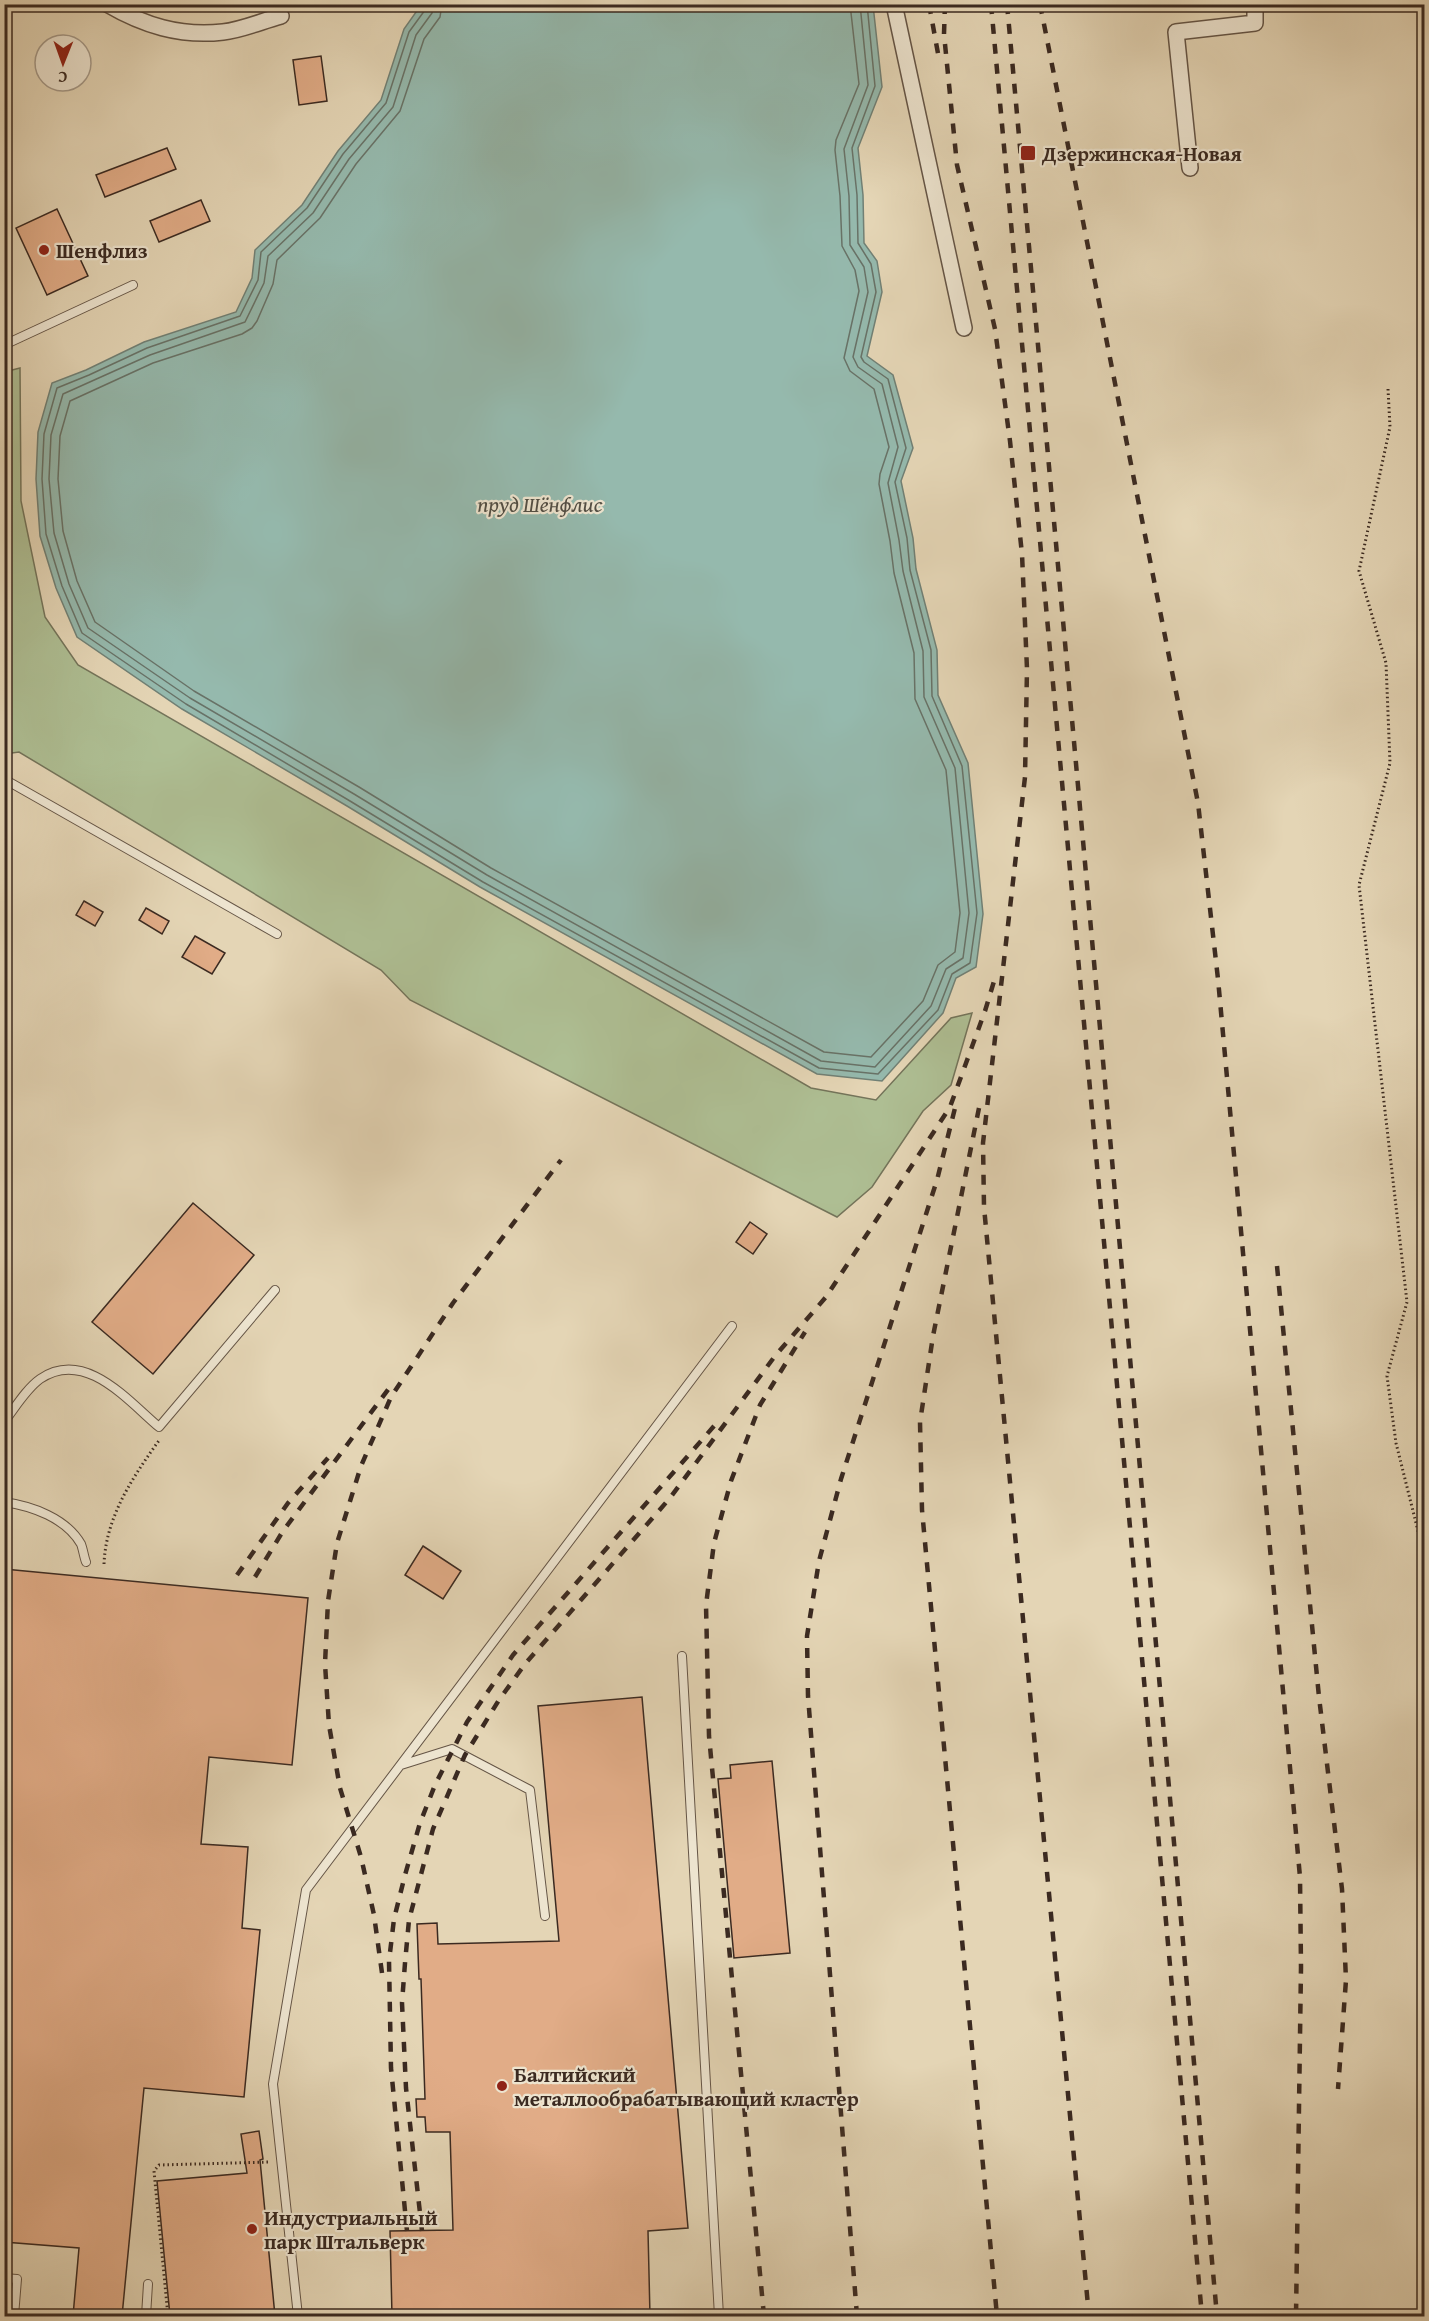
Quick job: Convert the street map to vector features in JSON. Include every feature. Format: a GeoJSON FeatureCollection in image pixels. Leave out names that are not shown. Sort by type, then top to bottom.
{"type":"FeatureCollection","features":[{"type":"Feature","properties":{"kind":"street"},"geometry":{"type":"LineString","coordinates":[[107,4],[132,19],[170,32],[223,32],[281,16]]}},
{"type":"Feature","properties":{"kind":"street"},"geometry":{"type":"LineString","coordinates":[[894,4],[964,328]]}},
{"type":"Feature","properties":{"kind":"street"},"geometry":{"type":"LineString","coordinates":[[1190,168],[1176,32],[1256,23],[1255,4]]}},
{"type":"Feature","properties":{"kind":"lane"},"geometry":{"type":"LineString","coordinates":[[4,345],[133,285]]}},
{"type":"Feature","properties":{"kind":"lane"},"geometry":{"type":"LineString","coordinates":[[4,779],[277,934]]}},
{"type":"Feature","properties":{"kind":"lane"},"geometry":{"type":"LineString","coordinates":[[4,1422],[39,1380],[57,1371],[78,1369],[99,1377],[159,1427],[275,1290]]}},
{"type":"Feature","properties":{"kind":"lane"},"geometry":{"type":"LineString","coordinates":[[298,2316],[273,2084],[306,1890],[732,1326]]}},
{"type":"Feature","properties":{"kind":"lane"},"geometry":{"type":"LineString","coordinates":[[4,1502],[26,1505],[53,1517],[81,1544],[86,1562]]}},
{"type":"Feature","properties":{"kind":"lane"},"geometry":{"type":"LineString","coordinates":[[682,1656],[720,2316]]}},
{"type":"Feature","properties":{"kind":"lane"},"geometry":{"type":"LineString","coordinates":[[401,1765],[452,1749],[530,1790],[545,1916]]}},
{"type":"Feature","properties":{"kind":"lane"},"geometry":{"type":"LineString","coordinates":[[4,2278],[18,2279],[14,2316]]}},
{"type":"Feature","properties":{"kind":"lane"},"geometry":{"type":"LineString","coordinates":[[146,2316],[147,2284]]}},
{"type":"Feature","properties":{"kind":"path"},"geometry":{"type":"LineString","coordinates":[[1388,389],[1390,427],[1359,571],[1386,663],[1390,763],[1359,885],[1407,1302],[1387,1376],[1396,1443],[1425,1554]]}},
{"type":"Feature","properties":{"kind":"path"},"geometry":{"type":"LineString","coordinates":[[104,1564],[112,1521],[140,1468],[162,1437],[159,1427]]}},
{"type":"Feature","properties":{"kind":"path"},"geometry":{"type":"LineString","coordinates":[[168,2316],[154,2171],[156,2168],[159,2165],[281,2162]]}},
{"type":"Feature","properties":{"kind":"green space"},"geometry":{"type":"Polygon","coordinates":[[[20,368],[21,501],[45,617],[78,665],[811,1088],[876,1100],[951,1018],[972,1013],[951,1085],[923,1111],[872,1187],[837,1217],[410,1000],[381,970],[19,752],[5,754],[4,372],[20,368]]]}},
{"type":"Feature","properties":{"kind":"water","name":"пруд Шёнфлис"},"geometry":{"type":"Polygon","coordinates":[[[421,5],[873,5],[882,87],[858,148],[863,195],[864,243],[877,261],[882,292],[867,356],[893,375],[913,448],[901,481],[913,538],[916,569],[937,650],[938,695],[968,763],[983,914],[976,967],[956,978],[943,1013],[882,1081],[817,1074],[480,887],[182,709],[77,637],[56,588],[40,536],[36,479],[38,432],[52,383],[86,370],[144,342],[236,312],[252,278],[255,250],[302,205],[338,151],[381,100],[404,29],[421,5]]]}},
{"type":"Feature","properties":{"kind":"building"},"geometry":{"type":"Polygon","coordinates":[[[321,56],[327,101],[299,105],[293,60],[321,56]]]}},
{"type":"Feature","properties":{"kind":"building"},"geometry":{"type":"Polygon","coordinates":[[[167,148],[176,169],[105,197],[96,175],[167,148]]]}},
{"type":"Feature","properties":{"kind":"building"},"geometry":{"type":"Polygon","coordinates":[[[201,200],[210,221],[159,242],[150,221],[201,200]]]}},
{"type":"Feature","properties":{"kind":"building"},"geometry":{"type":"Polygon","coordinates":[[[57,209],[88,276],[47,295],[16,228],[57,209]]]}},
{"type":"Feature","properties":{"kind":"building"},"geometry":{"type":"Polygon","coordinates":[[[84,901],[103,912],[95,926],[76,915],[84,901]]]}},
{"type":"Feature","properties":{"kind":"building"},"geometry":{"type":"Polygon","coordinates":[[[146,908],[169,921],[162,934],[139,920],[146,908]]]}},
{"type":"Feature","properties":{"kind":"building"},"geometry":{"type":"Polygon","coordinates":[[[195,936],[225,953],[212,974],[182,957],[195,936]]]}},
{"type":"Feature","properties":{"kind":"building"},"geometry":{"type":"Polygon","coordinates":[[[193,1203],[254,1255],[153,1374],[92,1322],[193,1203]]]}},
{"type":"Feature","properties":{"kind":"building"},"geometry":{"type":"Polygon","coordinates":[[[750,1222],[767,1234],[753,1254],[736,1242],[750,1222]]]}},
{"type":"Feature","properties":{"kind":"building"},"geometry":{"type":"Polygon","coordinates":[[[423,1546],[461,1571],[443,1599],[405,1575],[423,1546]]]}},
{"type":"Feature","properties":{"kind":"building"},"geometry":{"type":"Polygon","coordinates":[[[4,1569],[308,1598],[292,1765],[209,1757],[201,1844],[248,1847],[242,1928],[260,1930],[244,2097],[144,2088],[122,2316],[73,2316],[79,2248],[4,2242],[4,1569]]]}},
{"type":"Feature","properties":{"kind":"building","name":"Балтийский металлообрабатывающий кластер"},"geometry":{"type":"Polygon","coordinates":[[[642,1697],[688,2228],[648,2231],[650,2316],[392,2316],[390,2231],[453,2230],[450,2132],[426,2132],[425,2117],[417,2117],[416,2099],[425,2099],[417,1924],[437,1923],[438,1944],[559,1941],[538,1706],[642,1697]]]}},
{"type":"Feature","properties":{"kind":"building"},"geometry":{"type":"Polygon","coordinates":[[[772,1761],[790,1953],[734,1958],[718,1779],[731,1778],[730,1765],[772,1761]]]}},
{"type":"Feature","properties":{"kind":"building"},"geometry":{"type":"Polygon","coordinates":[[[259,2131],[275,2316],[170,2316],[157,2181],[247,2173],[241,2134],[259,2131]]]}},
{"type":"Feature","properties":{"kind":"railway"},"geometry":{"type":"LineString","coordinates":[[929,4],[939,59]]}},
{"type":"Feature","properties":{"kind":"railway"},"geometry":{"type":"LineString","coordinates":[[945,4],[944,34],[957,165],[995,329],[1022,554],[1027,669],[1025,777],[983,1143],[984,1207],[1089,2316]]}},
{"type":"Feature","properties":{"kind":"railway"},"geometry":{"type":"LineString","coordinates":[[991,4],[1202,2316]]}},
{"type":"Feature","properties":{"kind":"railway"},"geometry":{"type":"LineString","coordinates":[[1007,4],[1217,2316]]}},
{"type":"Feature","properties":{"kind":"railway"},"geometry":{"type":"LineString","coordinates":[[1040,4],[1198,803],[1218,979],[1300,1877],[1301,1967],[1296,2316]]}},
{"type":"Feature","properties":{"kind":"railway"},"geometry":{"type":"LineString","coordinates":[[422,2231],[406,2088],[402,2003],[405,1963],[409,1920],[433,1829],[465,1755],[499,1700],[525,1664],[670,1498],[775,1356],[826,1297],[950,1107],[995,978]]}},
{"type":"Feature","properties":{"kind":"railway"},"geometry":{"type":"LineString","coordinates":[[857,2316],[808,1696],[807,1636],[819,1561],[841,1479],[937,1180],[956,1104]]}},
{"type":"Feature","properties":{"kind":"railway"},"geometry":{"type":"LineString","coordinates":[[979,1108],[933,1336],[920,1422],[922,1510],[997,2316]]}},
{"type":"Feature","properties":{"kind":"railway"},"geometry":{"type":"LineString","coordinates":[[382,1973],[374,1915],[361,1857],[340,1788],[329,1725],[325,1664],[328,1601],[337,1543],[361,1466],[391,1397],[453,1303],[561,1160]]}},
{"type":"Feature","properties":{"kind":"railway"},"geometry":{"type":"LineString","coordinates":[[1277,1266],[1319,1697],[1342,1889],[1346,1980],[1338,2089]]}},
{"type":"Feature","properties":{"kind":"railway"},"geometry":{"type":"LineString","coordinates":[[764,2316],[709,1736],[706,1605],[714,1543],[731,1481],[760,1405],[805,1332]]}},
{"type":"Feature","properties":{"kind":"railway"},"geometry":{"type":"LineString","coordinates":[[255,1577],[283,1531],[390,1387]]}},
{"type":"Feature","properties":{"kind":"railway"},"geometry":{"type":"LineString","coordinates":[[407,2231],[391,2068],[389,1961],[394,1919],[420,1823],[435,1785],[467,1722],[513,1655],[715,1425]]}},
{"type":"Feature","properties":{"kind":"railway"},"geometry":{"type":"LineString","coordinates":[[237,1575],[288,1503],[328,1458]]}},
{"type":"Feature","properties":{"kind":"place","name":"Дзержинская-Новая"},"geometry":{"type":"Point","coordinates":[1028,153]}},
{"type":"Feature","properties":{"kind":"place","name":"Шенфлиз"},"geometry":{"type":"Point","coordinates":[44,250]}},
{"type":"Feature","properties":{"kind":"place","name":"Балтийский металлообрабатывающий кластер"},"geometry":{"type":"Point","coordinates":[502,2086]}},
{"type":"Feature","properties":{"kind":"place","name":"Индустриальный парк Штальверк"},"geometry":{"type":"Point","coordinates":[252,2229]}}]}
